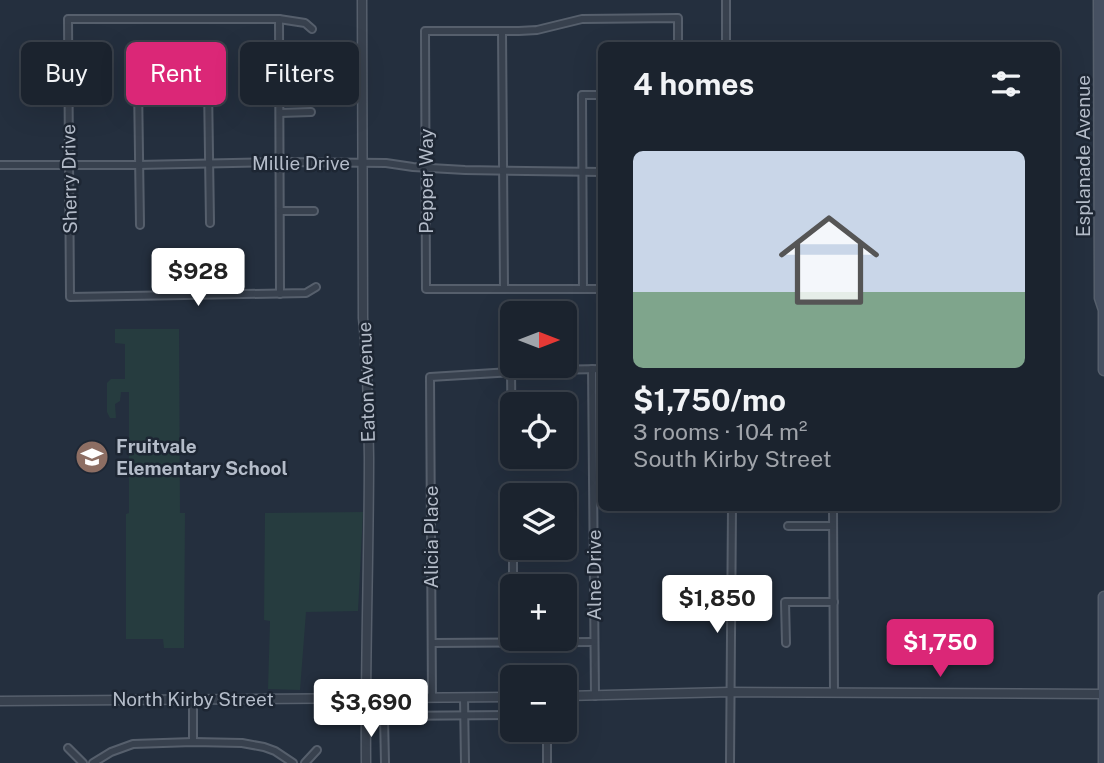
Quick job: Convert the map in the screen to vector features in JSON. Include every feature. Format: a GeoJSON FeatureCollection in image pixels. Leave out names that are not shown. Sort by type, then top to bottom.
{"type":"FeatureCollection","features":[{"type":"Feature","properties":{"kind":"main road","name":"Esplanade Avenue"},"geometry":{"type":"LineString","coordinates":[[1099,0],[1100,298],[1104,310],[1104,370]]}},
{"type":"Feature","properties":{"kind":"main road"},"geometry":{"type":"LineString","coordinates":[[1104,597],[1104,763]]}},
{"type":"Feature","properties":{"kind":"street","name":"Eaton Avenue"},"geometry":{"type":"LineString","coordinates":[[362,0],[363,318],[368,364],[369,537],[366,763]]}},
{"type":"Feature","properties":{"kind":"street"},"geometry":{"type":"LineString","coordinates":[[726,0],[726,42]]}},
{"type":"Feature","properties":{"kind":"street"},"geometry":{"type":"LineString","coordinates":[[598,289],[504,289],[502,31],[528,31],[591,19],[678,18],[678,42]]}},
{"type":"Feature","properties":{"kind":"street","name":"Sherry Drive"},"geometry":{"type":"LineString","coordinates":[[279,19],[68,19],[70,297],[280,294]]}},
{"type":"Feature","properties":{"kind":"street"},"geometry":{"type":"LineString","coordinates":[[312,29],[305,23],[279,19],[280,294],[306,293],[316,287]]}},
{"type":"Feature","properties":{"kind":"street","name":"Pepper Way"},"geometry":{"type":"LineString","coordinates":[[502,31],[425,31],[426,289],[504,289]]}},
{"type":"Feature","properties":{"kind":"street"},"geometry":{"type":"LineString","coordinates":[[583,289],[582,95],[598,94]]}},
{"type":"Feature","properties":{"kind":"street"},"geometry":{"type":"LineString","coordinates":[[138,105],[140,225]]}},
{"type":"Feature","properties":{"kind":"street"},"geometry":{"type":"LineString","coordinates":[[208,105],[210,223]]}},
{"type":"Feature","properties":{"kind":"street"},"geometry":{"type":"LineString","coordinates":[[280,113],[311,112]]}},
{"type":"Feature","properties":{"kind":"street","name":"Millie Drive"},"geometry":{"type":"LineString","coordinates":[[0,165],[386,163],[426,168],[598,172]]}},
{"type":"Feature","properties":{"kind":"street"},"geometry":{"type":"LineString","coordinates":[[280,211],[314,211]]}},
{"type":"Feature","properties":{"kind":"street","name":"Alne Drive"},"geometry":{"type":"LineString","coordinates":[[592,369],[595,696]]}},
{"type":"Feature","properties":{"kind":"street"},"geometry":{"type":"LineString","coordinates":[[578,370],[598,369]]}},
{"type":"Feature","properties":{"kind":"street","name":"Alicia Place"},"geometry":{"type":"LineString","coordinates":[[432,697],[430,377],[500,373]]}},
{"type":"Feature","properties":{"kind":"street"},"geometry":{"type":"LineString","coordinates":[[593,471],[598,471]]}},
{"type":"Feature","properties":{"kind":"street"},"geometry":{"type":"LineString","coordinates":[[730,763],[732,511]]}},
{"type":"Feature","properties":{"kind":"street"},"geometry":{"type":"LineString","coordinates":[[833,511],[834,693]]}},
{"type":"Feature","properties":{"kind":"street"},"geometry":{"type":"LineString","coordinates":[[788,526],[833,526]]}},
{"type":"Feature","properties":{"kind":"street"},"geometry":{"type":"LineString","coordinates":[[786,643],[785,602],[834,602]]}},
{"type":"Feature","properties":{"kind":"street"},"geometry":{"type":"LineString","coordinates":[[432,643],[500,641]]}},
{"type":"Feature","properties":{"kind":"street"},"geometry":{"type":"LineString","coordinates":[[577,642],[594,642]]}},
{"type":"Feature","properties":{"kind":"street"},"geometry":{"type":"LineString","coordinates":[[577,696],[730,692],[1104,694]]}},
{"type":"Feature","properties":{"kind":"street","name":"North Kirby Street"},"geometry":{"type":"LineString","coordinates":[[0,701],[500,696]]}},
{"type":"Feature","properties":{"kind":"street"},"geometry":{"type":"LineString","coordinates":[[464,697],[465,763]]}},
{"type":"Feature","properties":{"kind":"street"},"geometry":{"type":"LineString","coordinates":[[193,699],[193,742]]}},
{"type":"Feature","properties":{"kind":"street"},"geometry":{"type":"LineString","coordinates":[[384,763],[384,716],[500,715]]}},
{"type":"Feature","properties":{"kind":"street"},"geometry":{"type":"LineString","coordinates":[[93,763],[111,752],[133,744],[193,742],[242,743],[264,747],[293,763]]}},
{"type":"Feature","properties":{"kind":"street"},"geometry":{"type":"LineString","coordinates":[[547,742],[547,763]]}},
{"type":"Feature","properties":{"kind":"street"},"geometry":{"type":"LineString","coordinates":[[68,748],[83,763]]}},
{"type":"Feature","properties":{"kind":"street"},"geometry":{"type":"LineString","coordinates":[[305,763],[317,750]]}},
{"type":"Feature","properties":{"kind":"green space"},"geometry":{"type":"Polygon","coordinates":[[[115,329],[179,329],[180,513],[185,513],[184,648],[164,648],[163,639],[126,639],[129,392],[121,392],[120,401],[115,404],[116,418],[110,418],[107,412],[107,383],[111,379],[125,379],[125,344],[115,343],[115,329]]]}},
{"type":"Feature","properties":{"kind":"green space"},"geometry":{"type":"Polygon","coordinates":[[[363,512],[358,611],[306,612],[300,690],[268,689],[270,621],[264,620],[265,513],[363,512]]]}},
{"type":"Feature","properties":{"kind":"place","name":"Fruitvale Elementary School"},"geometry":{"type":"Point","coordinates":[92,457]}}]}
